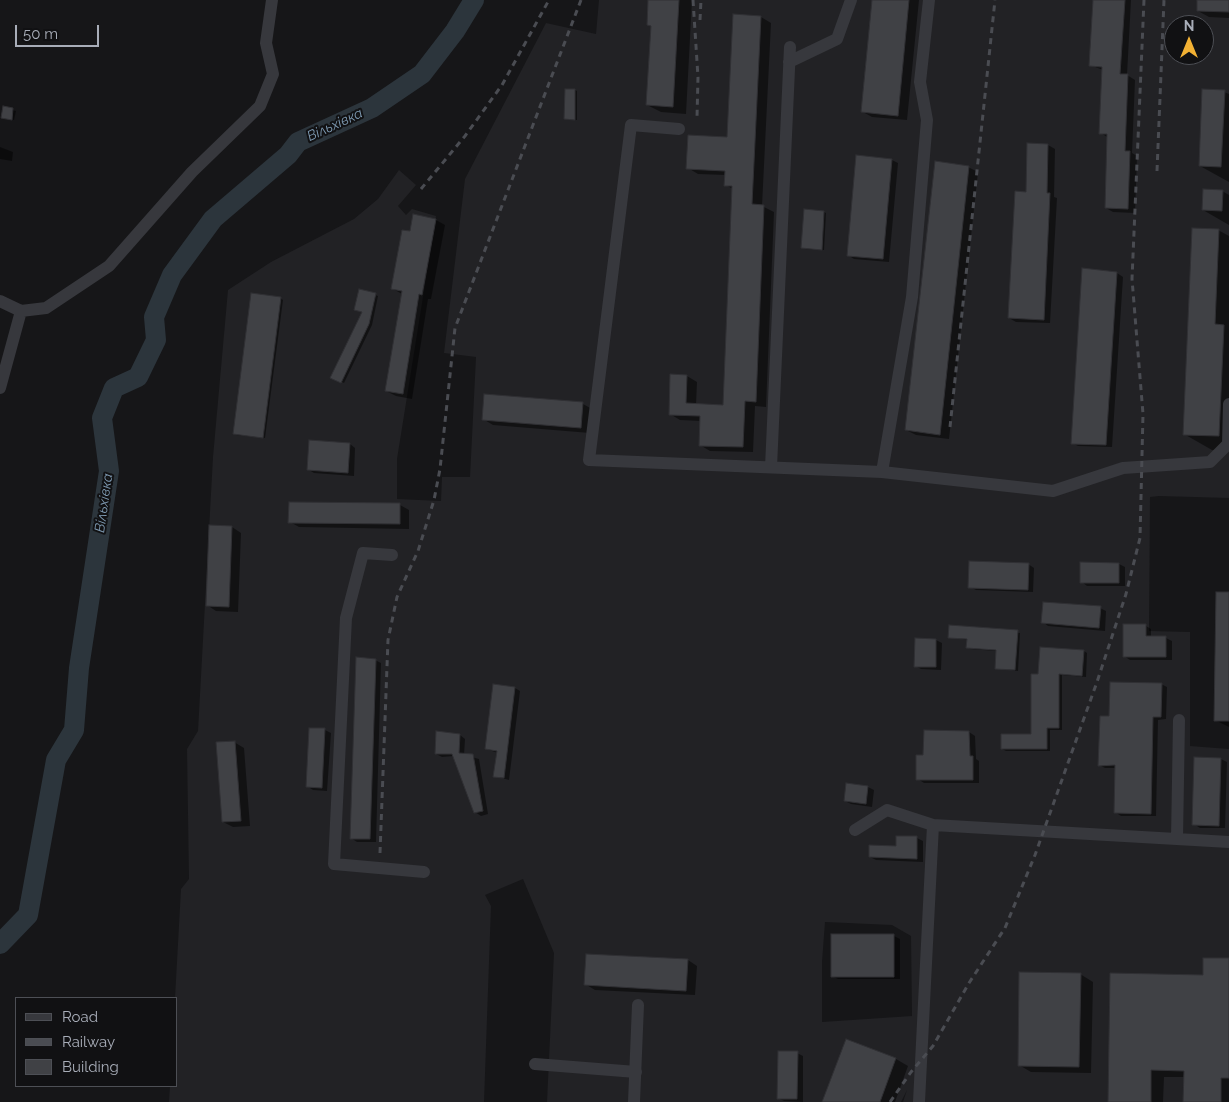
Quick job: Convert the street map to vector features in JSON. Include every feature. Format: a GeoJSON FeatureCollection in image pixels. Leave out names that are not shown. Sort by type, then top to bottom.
{"type":"FeatureCollection","features":[{"type":"Feature","properties":{"kind":"street"},"geometry":{"type":"LineString","coordinates":[[0,301],[21,311],[46,308],[108,266],[192,172],[260,106],[273,74],[266,42],[272,0]]}},
{"type":"Feature","properties":{"kind":"street"},"geometry":{"type":"LineString","coordinates":[[789,62],[837,39],[851,0]]}},
{"type":"Feature","properties":{"kind":"street"},"geometry":{"type":"LineString","coordinates":[[882,472],[912,297],[927,120],[920,82],[929,0]]}},
{"type":"Feature","properties":{"kind":"street"},"geometry":{"type":"LineString","coordinates":[[771,467],[790,47]]}},
{"type":"Feature","properties":{"kind":"street"},"geometry":{"type":"LineString","coordinates":[[679,129],[631,125],[589,460],[882,472],[1054,492],[1123,468],[1210,462],[1228,444],[1229,404]]}},
{"type":"Feature","properties":{"kind":"street"},"geometry":{"type":"LineString","coordinates":[[0,388],[21,311]]}},
{"type":"Feature","properties":{"kind":"street"},"geometry":{"type":"LineString","coordinates":[[392,555],[363,553],[346,618],[334,864],[424,872]]}},
{"type":"Feature","properties":{"kind":"street"},"geometry":{"type":"LineString","coordinates":[[1177,839],[1179,720]]}},
{"type":"Feature","properties":{"kind":"street"},"geometry":{"type":"LineString","coordinates":[[854,830],[887,810],[933,825],[1229,842]]}},
{"type":"Feature","properties":{"kind":"street"},"geometry":{"type":"LineString","coordinates":[[919,1102],[933,825]]}},
{"type":"Feature","properties":{"kind":"street"},"geometry":{"type":"LineString","coordinates":[[634,1102],[638,1005]]}},
{"type":"Feature","properties":{"kind":"street"},"geometry":{"type":"LineString","coordinates":[[535,1064],[636,1072]]}},
{"type":"Feature","properties":{"kind":"shaded area"},"geometry":{"type":"Polygon","coordinates":[[[599,0],[1229,0],[1229,498],[1150,497],[1149,631],[1190,632],[1190,746],[1229,749],[1229,1102],[903,1102],[907,1090],[901,1102],[547,1102],[554,953],[523,879],[485,895],[491,906],[484,1102],[169,1102],[170,1087],[178,1087],[178,997],[175,997],[181,889],[189,879],[187,749],[198,731],[213,457],[228,290],[271,262],[354,219],[378,199],[399,170],[416,185],[398,206],[406,215],[412,209],[436,216],[397,459],[397,499],[441,501],[442,477],[470,477],[476,357],[444,353],[465,179],[546,23],[596,34],[599,0]],[[825,922],[822,962],[822,1022],[912,1016],[911,936],[892,925],[825,922]]]}},
{"type":"Feature","properties":{"kind":"building"},"geometry":{"type":"Polygon","coordinates":[[[648,0],[679,0],[673,107],[646,105],[651,26],[647,25],[648,0]]]}},
{"type":"Feature","properties":{"kind":"building"},"geometry":{"type":"Polygon","coordinates":[[[872,0],[909,0],[898,116],[861,112],[872,0]]]}},
{"type":"Feature","properties":{"kind":"building"},"geometry":{"type":"Polygon","coordinates":[[[1093,0],[1125,0],[1120,74],[1128,74],[1125,151],[1130,151],[1128,209],[1105,208],[1107,134],[1099,134],[1102,67],[1089,66],[1093,0]]]}},
{"type":"Feature","properties":{"kind":"building"},"geometry":{"type":"Polygon","coordinates":[[[1197,0],[1229,0],[1229,12],[1197,11],[1197,0]]]}},
{"type":"Feature","properties":{"kind":"building"},"geometry":{"type":"Polygon","coordinates":[[[733,14],[761,16],[752,204],[764,205],[756,402],[745,401],[743,447],[699,446],[700,416],[669,415],[670,374],[687,375],[686,403],[723,405],[732,186],[724,186],[725,171],[686,169],[688,135],[727,137],[733,14]]]}},
{"type":"Feature","properties":{"kind":"building"},"geometry":{"type":"Polygon","coordinates":[[[565,89],[575,89],[575,120],[564,119],[565,89]]]}},
{"type":"Feature","properties":{"kind":"building"},"geometry":{"type":"Polygon","coordinates":[[[1202,89],[1225,90],[1221,167],[1199,166],[1202,89]]]}},
{"type":"Feature","properties":{"kind":"building"},"geometry":{"type":"Polygon","coordinates":[[[3,106],[13,108],[12,120],[1,118],[3,106]]]}},
{"type":"Feature","properties":{"kind":"building"},"geometry":{"type":"Polygon","coordinates":[[[1027,143],[1048,144],[1047,193],[1050,193],[1044,320],[1008,318],[1015,191],[1026,192],[1027,143]]]}},
{"type":"Feature","properties":{"kind":"building"},"geometry":{"type":"Polygon","coordinates":[[[856,155],[892,159],[883,259],[847,256],[856,155]]]}},
{"type":"Feature","properties":{"kind":"building"},"geometry":{"type":"Polygon","coordinates":[[[935,161],[969,166],[940,435],[905,430],[935,161]]]}},
{"type":"Feature","properties":{"kind":"building"},"geometry":{"type":"Polygon","coordinates":[[[1203,189],[1223,190],[1222,211],[1202,210],[1203,189]]]}},
{"type":"Feature","properties":{"kind":"building"},"geometry":{"type":"Polygon","coordinates":[[[804,209],[824,211],[822,250],[801,248],[804,209]]]}},
{"type":"Feature","properties":{"kind":"building"},"geometry":{"type":"Polygon","coordinates":[[[413,214],[436,219],[422,295],[419,294],[403,394],[385,391],[402,291],[391,289],[402,230],[410,231],[413,214]]]}},
{"type":"Feature","properties":{"kind":"building"},"geometry":{"type":"Polygon","coordinates":[[[1192,228],[1219,229],[1215,324],[1224,325],[1219,436],[1183,435],[1192,228]]]}},
{"type":"Feature","properties":{"kind":"building"},"geometry":{"type":"Polygon","coordinates":[[[1082,268],[1117,272],[1106,445],[1071,444],[1082,268]]]}},
{"type":"Feature","properties":{"kind":"building"},"geometry":{"type":"Polygon","coordinates":[[[359,289],[376,293],[369,324],[341,383],[330,378],[362,312],[354,310],[359,289]]]}},
{"type":"Feature","properties":{"kind":"building"},"geometry":{"type":"Polygon","coordinates":[[[251,293],[281,297],[263,438],[233,434],[251,293]]]}},
{"type":"Feature","properties":{"kind":"building"},"geometry":{"type":"Polygon","coordinates":[[[484,394],[583,402],[581,428],[482,420],[484,394]]]}},
{"type":"Feature","properties":{"kind":"building"},"geometry":{"type":"Polygon","coordinates":[[[309,440],[350,443],[348,473],[307,470],[309,440]]]}},
{"type":"Feature","properties":{"kind":"building"},"geometry":{"type":"Polygon","coordinates":[[[289,502],[400,503],[400,524],[288,523],[289,502]]]}},
{"type":"Feature","properties":{"kind":"building"},"geometry":{"type":"Polygon","coordinates":[[[209,525],[232,526],[229,607],[206,606],[209,525]]]}},
{"type":"Feature","properties":{"kind":"building"},"geometry":{"type":"Polygon","coordinates":[[[969,561],[1029,563],[1028,590],[968,588],[969,561]]]}},
{"type":"Feature","properties":{"kind":"building"},"geometry":{"type":"Polygon","coordinates":[[[1080,562],[1119,563],[1119,583],[1080,583],[1080,562]]]}},
{"type":"Feature","properties":{"kind":"building"},"geometry":{"type":"Polygon","coordinates":[[[1216,592],[1229,592],[1229,721],[1214,721],[1216,592]]]}},
{"type":"Feature","properties":{"kind":"building"},"geometry":{"type":"Polygon","coordinates":[[[1043,602],[1101,606],[1099,628],[1041,623],[1043,602]]]}},
{"type":"Feature","properties":{"kind":"building"},"geometry":{"type":"Polygon","coordinates":[[[1123,624],[1146,624],[1146,636],[1166,636],[1166,657],[1123,657],[1123,624]]]}},
{"type":"Feature","properties":{"kind":"building"},"geometry":{"type":"Polygon","coordinates":[[[949,625],[1018,630],[1015,670],[995,669],[996,650],[966,648],[967,639],[948,638],[949,625]]]}},
{"type":"Feature","properties":{"kind":"building"},"geometry":{"type":"Polygon","coordinates":[[[915,638],[936,639],[936,667],[914,667],[915,638]]]}},
{"type":"Feature","properties":{"kind":"building"},"geometry":{"type":"Polygon","coordinates":[[[1040,647],[1084,650],[1082,676],[1059,674],[1059,728],[1047,728],[1047,749],[1001,749],[1001,734],[1031,734],[1031,674],[1038,674],[1040,647]]]}},
{"type":"Feature","properties":{"kind":"building"},"geometry":{"type":"Polygon","coordinates":[[[356,657],[376,659],[370,839],[350,839],[356,657]]]}},
{"type":"Feature","properties":{"kind":"building"},"geometry":{"type":"Polygon","coordinates":[[[1110,682],[1162,683],[1161,717],[1153,717],[1151,814],[1114,813],[1115,765],[1098,766],[1100,716],[1109,716],[1110,682]]]}},
{"type":"Feature","properties":{"kind":"building"},"geometry":{"type":"Polygon","coordinates":[[[493,684],[515,687],[504,778],[493,777],[497,751],[485,749],[493,684]]]}},
{"type":"Feature","properties":{"kind":"building"},"geometry":{"type":"Polygon","coordinates":[[[309,728],[325,728],[322,788],[306,787],[309,728]]]}},
{"type":"Feature","properties":{"kind":"building"},"geometry":{"type":"Polygon","coordinates":[[[924,730],[969,731],[970,756],[973,756],[973,780],[916,780],[916,755],[923,755],[924,730]]]}},
{"type":"Feature","properties":{"kind":"building"},"geometry":{"type":"Polygon","coordinates":[[[436,731],[460,734],[459,753],[473,754],[483,811],[474,813],[452,754],[435,754],[436,731]]]}},
{"type":"Feature","properties":{"kind":"building"},"geometry":{"type":"Polygon","coordinates":[[[235,741],[241,821],[222,822],[216,742],[235,741]]]}},
{"type":"Feature","properties":{"kind":"building"},"geometry":{"type":"Polygon","coordinates":[[[1194,757],[1221,758],[1219,826],[1192,825],[1194,757]]]}},
{"type":"Feature","properties":{"kind":"building"},"geometry":{"type":"Polygon","coordinates":[[[846,783],[868,786],[866,804],[844,801],[846,783]]]}},
{"type":"Feature","properties":{"kind":"building"},"geometry":{"type":"Polygon","coordinates":[[[896,836],[917,836],[917,859],[869,857],[869,845],[896,846],[896,836]]]}},
{"type":"Feature","properties":{"kind":"building"},"geometry":{"type":"Polygon","coordinates":[[[831,934],[894,934],[894,977],[831,977],[831,934]]]}},
{"type":"Feature","properties":{"kind":"building"},"geometry":{"type":"Polygon","coordinates":[[[586,954],[688,959],[686,991],[584,985],[586,954]]]}},
{"type":"Feature","properties":{"kind":"building"},"geometry":{"type":"Polygon","coordinates":[[[1203,958],[1229,958],[1229,1078],[1221,1078],[1221,1102],[1183,1102],[1184,1071],[1151,1070],[1151,1102],[1108,1102],[1110,973],[1203,975],[1203,958]]]}},
{"type":"Feature","properties":{"kind":"building"},"geometry":{"type":"Polygon","coordinates":[[[1019,972],[1081,973],[1079,1067],[1018,1066],[1019,972]]]}},
{"type":"Feature","properties":{"kind":"building"},"geometry":{"type":"Polygon","coordinates":[[[846,1039],[896,1058],[880,1102],[822,1102],[846,1039]]]}},
{"type":"Feature","properties":{"kind":"building"},"geometry":{"type":"Polygon","coordinates":[[[778,1051],[798,1051],[797,1099],[777,1099],[778,1051]]]}},
{"type":"Feature","properties":{"kind":"waterway","name":"Вільхівка"},"geometry":{"type":"LineString","coordinates":[[0,944],[28,915],[56,760],[74,730],[79,668],[109,471],[102,418],[114,388],[138,377],[156,340],[154,317],[172,275],[213,219],[288,155],[298,142],[372,108],[422,74],[455,31],[474,0]]}},
{"type":"Feature","properties":{"kind":"railway"},"geometry":{"type":"LineString","coordinates":[[421,189],[465,136],[502,85],[549,0]]}},
{"type":"Feature","properties":{"kind":"railway"},"geometry":{"type":"LineString","coordinates":[[380,853],[388,640],[397,597],[418,551],[434,500],[440,469],[455,328],[581,0]]}},
{"type":"Feature","properties":{"kind":"railway"},"geometry":{"type":"LineString","coordinates":[[693,0],[698,77],[697,118]]}},
{"type":"Feature","properties":{"kind":"railway"},"geometry":{"type":"LineString","coordinates":[[700,20],[701,0]]}},
{"type":"Feature","properties":{"kind":"railway"},"geometry":{"type":"LineString","coordinates":[[950,427],[995,0]]}},
{"type":"Feature","properties":{"kind":"railway"},"geometry":{"type":"LineString","coordinates":[[890,1102],[911,1072],[933,1046],[969,983],[1005,928],[1035,855],[1097,682],[1126,594],[1140,538],[1143,414],[1132,279],[1144,0]]}},
{"type":"Feature","properties":{"kind":"railway"},"geometry":{"type":"LineString","coordinates":[[1157,171],[1164,0]]}}]}
